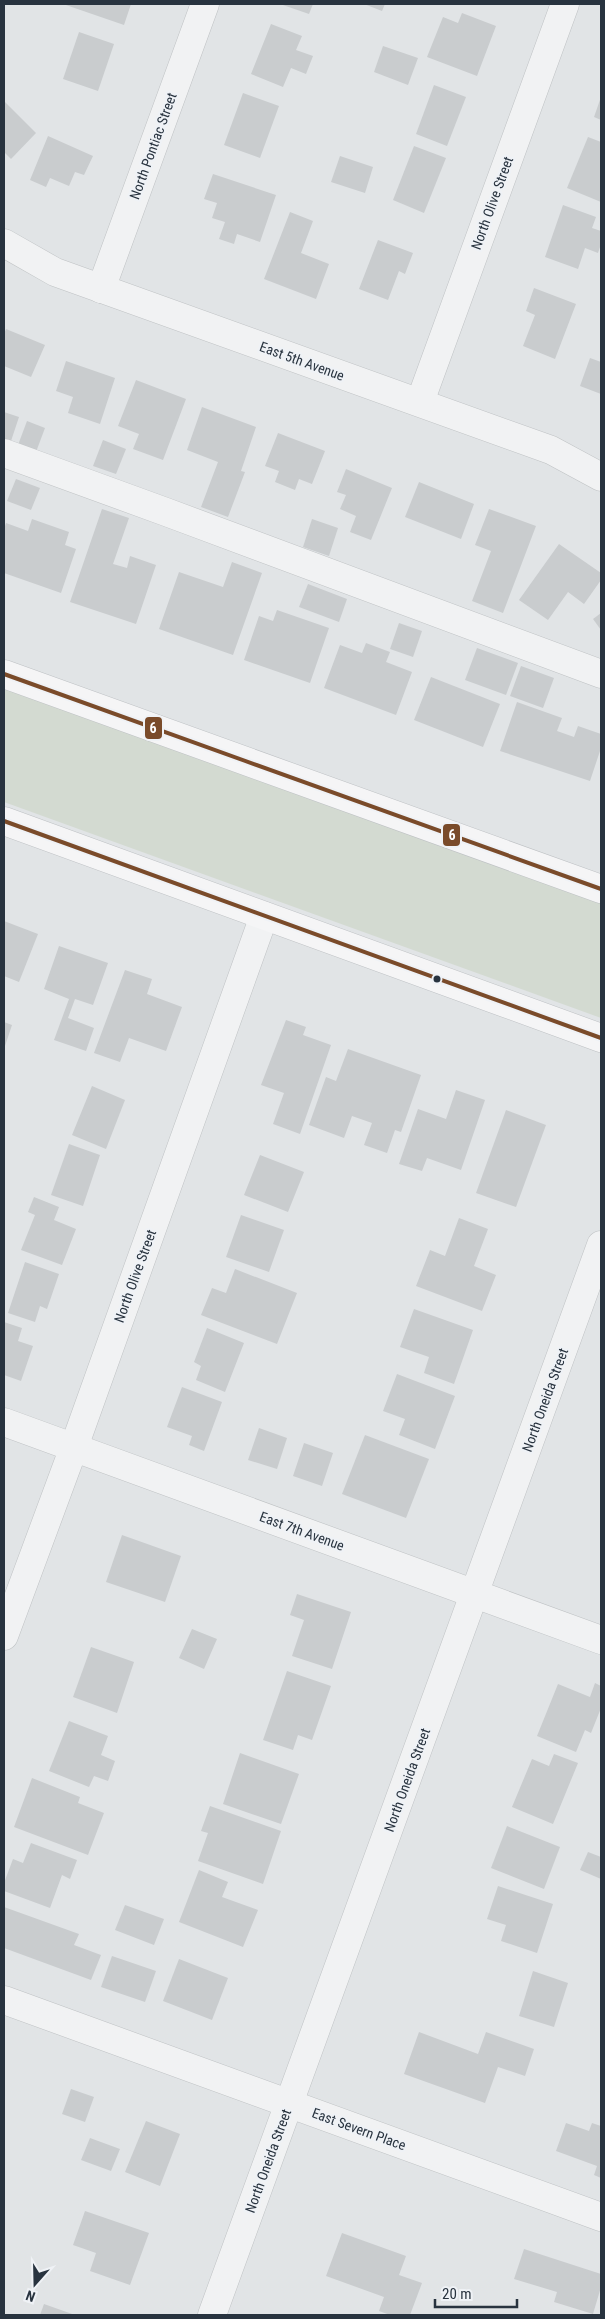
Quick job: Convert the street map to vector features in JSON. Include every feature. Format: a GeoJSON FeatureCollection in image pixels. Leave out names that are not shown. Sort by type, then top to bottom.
{"type":"FeatureCollection","features":[{"type":"Feature","properties":{"kind":"main road"},"geometry":{"type":"LineString","coordinates":[[4,674],[601,889]]}},
{"type":"Feature","properties":{"kind":"main road"},"geometry":{"type":"LineString","coordinates":[[4,821],[601,1038]]}},
{"type":"Feature","properties":{"kind":"street","name":"North Pontiac Street"},"geometry":{"type":"LineString","coordinates":[[101,289],[205,4]]}},
{"type":"Feature","properties":{"kind":"street","name":"North Olive Street"},"geometry":{"type":"LineString","coordinates":[[420,402],[565,4]]}},
{"type":"Feature","properties":{"kind":"street","name":"East 5th Avenue"},"geometry":{"type":"LineString","coordinates":[[4,243],[55,272],[551,450],[601,477]]}},
{"type":"Feature","properties":{"kind":"street"},"geometry":{"type":"LineString","coordinates":[[4,453],[601,674]]}},
{"type":"Feature","properties":{"kind":"street","name":"North Olive Street"},"geometry":{"type":"LineString","coordinates":[[4,1636],[74,1447],[264,916]]}},
{"type":"Feature","properties":{"kind":"street","name":"North Oneida Street"},"geometry":{"type":"LineString","coordinates":[[212,2315],[601,1245]]}},
{"type":"Feature","properties":{"kind":"street","name":"East 7th Avenue"},"geometry":{"type":"LineString","coordinates":[[4,1422],[601,1640]]}},
{"type":"Feature","properties":{"kind":"street","name":"East Severn Place"},"geometry":{"type":"LineString","coordinates":[[4,2000],[601,2217]]}},
{"type":"Feature","properties":{"kind":"shaded area"},"geometry":{"type":"Polygon","coordinates":[[[4,687],[601,903],[601,1018],[4,802],[4,687]]]}},
{"type":"Feature","properties":{"kind":"building"},"geometry":{"type":"Polygon","coordinates":[[[63,4],[131,4],[124,25],[63,4]]]}},
{"type":"Feature","properties":{"kind":"building"},"geometry":{"type":"Polygon","coordinates":[[[280,4],[313,4],[309,14],[280,4]]]}},
{"type":"Feature","properties":{"kind":"building"},"geometry":{"type":"Polygon","coordinates":[[[364,4],[385,4],[382,11],[364,4]]]}},
{"type":"Feature","properties":{"kind":"building"},"geometry":{"type":"Polygon","coordinates":[[[462,13],[496,26],[477,76],[427,57],[443,17],[458,23],[462,13]]]}},
{"type":"Feature","properties":{"kind":"building"},"geometry":{"type":"Polygon","coordinates":[[[271,24],[302,36],[296,50],[313,56],[306,74],[291,68],[283,87],[251,74],[271,24]]]}},
{"type":"Feature","properties":{"kind":"building"},"geometry":{"type":"Polygon","coordinates":[[[79,32],[114,44],[98,91],[63,79],[79,32]]]}},
{"type":"Feature","properties":{"kind":"building"},"geometry":{"type":"Polygon","coordinates":[[[383,46],[418,58],[408,85],[374,72],[383,46]]]}},
{"type":"Feature","properties":{"kind":"building"},"geometry":{"type":"Polygon","coordinates":[[[434,85],[466,97],[447,146],[416,134],[434,85]]]}},
{"type":"Feature","properties":{"kind":"building"},"geometry":{"type":"Polygon","coordinates":[[[243,93],[279,106],[260,158],[224,145],[243,93]]]}},
{"type":"Feature","properties":{"kind":"building"},"geometry":{"type":"Polygon","coordinates":[[[601,97],[601,120],[594,117],[601,97]]]}},
{"type":"Feature","properties":{"kind":"building"},"geometry":{"type":"Polygon","coordinates":[[[4,101],[36,133],[11,159],[4,152],[4,101]]]}},
{"type":"Feature","properties":{"kind":"building"},"geometry":{"type":"Polygon","coordinates":[[[48,136],[93,156],[84,175],[75,172],[69,186],[50,178],[46,187],[30,180],[48,136]]]}},
{"type":"Feature","properties":{"kind":"building"},"geometry":{"type":"Polygon","coordinates":[[[588,137],[601,142],[601,202],[567,188],[588,137]]]}},
{"type":"Feature","properties":{"kind":"building"},"geometry":{"type":"Polygon","coordinates":[[[414,146],[446,158],[424,213],[393,200],[414,146]]]}},
{"type":"Feature","properties":{"kind":"building"},"geometry":{"type":"Polygon","coordinates":[[[340,156],[373,167],[365,193],[331,182],[340,156]]]}},
{"type":"Feature","properties":{"kind":"building"},"geometry":{"type":"Polygon","coordinates":[[[213,174],[276,195],[260,242],[237,234],[234,244],[219,239],[225,222],[212,218],[217,203],[204,199],[213,174]]]}},
{"type":"Feature","properties":{"kind":"building"},"geometry":{"type":"Polygon","coordinates":[[[563,205],[596,217],[592,228],[601,231],[601,244],[598,253],[585,248],[578,269],[545,257],[563,205]]]}},
{"type":"Feature","properties":{"kind":"building"},"geometry":{"type":"Polygon","coordinates":[[[290,212],[313,221],[301,253],[329,264],[316,299],[264,279],[290,212]]]}},
{"type":"Feature","properties":{"kind":"building"},"geometry":{"type":"Polygon","coordinates":[[[378,240],[413,253],[405,274],[399,271],[388,300],[359,289],[378,240]]]}},
{"type":"Feature","properties":{"kind":"building"},"geometry":{"type":"Polygon","coordinates":[[[534,288],[576,304],[555,359],[523,346],[535,315],[526,311],[534,288]]]}},
{"type":"Feature","properties":{"kind":"building"},"geometry":{"type":"Polygon","coordinates":[[[6,329],[45,345],[31,377],[4,366],[4,334],[6,329]]]}},
{"type":"Feature","properties":{"kind":"building"},"geometry":{"type":"Polygon","coordinates":[[[590,358],[601,362],[601,394],[580,386],[590,358]]]}},
{"type":"Feature","properties":{"kind":"building"},"geometry":{"type":"Polygon","coordinates":[[[66,361],[115,378],[100,424],[68,413],[73,397],[56,391],[66,361]]]}},
{"type":"Feature","properties":{"kind":"building"},"geometry":{"type":"Polygon","coordinates":[[[136,380],[186,399],[163,460],[133,449],[139,434],[118,426],[136,380]]]}},
{"type":"Feature","properties":{"kind":"building"},"geometry":{"type":"Polygon","coordinates":[[[202,407],[256,427],[241,471],[245,472],[228,517],[201,507],[218,462],[187,450],[202,407]]]}},
{"type":"Feature","properties":{"kind":"building"},"geometry":{"type":"Polygon","coordinates":[[[4,412],[19,417],[11,441],[4,439],[4,412]]]}},
{"type":"Feature","properties":{"kind":"building"},"geometry":{"type":"Polygon","coordinates":[[[27,421],[45,428],[36,452],[18,445],[27,421]]]}},
{"type":"Feature","properties":{"kind":"building"},"geometry":{"type":"Polygon","coordinates":[[[278,433],[325,451],[312,484],[299,479],[295,490],[275,482],[279,471],[265,466],[278,433]]]}},
{"type":"Feature","properties":{"kind":"building"},"geometry":{"type":"Polygon","coordinates":[[[103,440],[126,449],[116,474],[93,466],[103,440]]]}},
{"type":"Feature","properties":{"kind":"building"},"geometry":{"type":"Polygon","coordinates":[[[346,469],[392,488],[371,540],[350,532],[356,516],[340,509],[346,495],[337,492],[346,469]]]}},
{"type":"Feature","properties":{"kind":"building"},"geometry":{"type":"Polygon","coordinates":[[[16,479],[40,488],[31,510],[7,501],[16,479]]]}},
{"type":"Feature","properties":{"kind":"building"},"geometry":{"type":"Polygon","coordinates":[[[419,482],[474,504],[461,539],[405,517],[419,482]]]}},
{"type":"Feature","properties":{"kind":"building"},"geometry":{"type":"Polygon","coordinates":[[[102,509],[129,518],[113,564],[127,568],[130,556],[156,565],[136,624],[70,602],[102,509]]]}},
{"type":"Feature","properties":{"kind":"building"},"geometry":{"type":"Polygon","coordinates":[[[489,509],[536,526],[503,613],[472,601],[491,551],[475,545],[489,509]]]}},
{"type":"Feature","properties":{"kind":"building"},"geometry":{"type":"Polygon","coordinates":[[[32,519],[69,532],[65,545],[76,549],[61,593],[4,573],[4,529],[6,523],[28,531],[32,519]]]}},
{"type":"Feature","properties":{"kind":"building"},"geometry":{"type":"Polygon","coordinates":[[[312,519],[338,528],[329,556],[303,547],[312,519]]]}},
{"type":"Feature","properties":{"kind":"building"},"geometry":{"type":"Polygon","coordinates":[[[559,544],[601,573],[601,580],[584,604],[568,592],[548,620],[519,600],[559,544]]]}},
{"type":"Feature","properties":{"kind":"building"},"geometry":{"type":"Polygon","coordinates":[[[232,562],[262,573],[233,655],[159,629],[179,572],[223,587],[232,562]]]}},
{"type":"Feature","properties":{"kind":"building"},"geometry":{"type":"Polygon","coordinates":[[[308,584],[347,599],[339,622],[299,607],[308,584]]]}},
{"type":"Feature","properties":{"kind":"building"},"geometry":{"type":"Polygon","coordinates":[[[277,610],[329,628],[310,683],[244,660],[259,616],[273,621],[277,610]]]}},
{"type":"Feature","properties":{"kind":"building"},"geometry":{"type":"Polygon","coordinates":[[[601,613],[601,630],[593,619],[601,613]]]}},
{"type":"Feature","properties":{"kind":"building"},"geometry":{"type":"Polygon","coordinates":[[[399,623],[422,631],[413,657],[390,649],[399,623]]]}},
{"type":"Feature","properties":{"kind":"building"},"geometry":{"type":"Polygon","coordinates":[[[366,643],[390,652],[386,662],[412,672],[396,715],[324,688],[340,645],[362,653],[366,643]]]}},
{"type":"Feature","properties":{"kind":"building"},"geometry":{"type":"Polygon","coordinates":[[[477,648],[518,663],[506,695],[465,680],[477,648]]]}},
{"type":"Feature","properties":{"kind":"building"},"geometry":{"type":"Polygon","coordinates":[[[521,666],[554,678],[543,708],[510,696],[521,666]]]}},
{"type":"Feature","properties":{"kind":"building"},"geometry":{"type":"Polygon","coordinates":[[[431,677],[500,704],[483,747],[414,720],[431,677]]]}},
{"type":"Feature","properties":{"kind":"building"},"geometry":{"type":"Polygon","coordinates":[[[517,702],[562,718],[557,731],[574,737],[578,726],[601,734],[601,748],[590,781],[500,751],[517,702]]]}},
{"type":"Feature","properties":{"kind":"building"},"geometry":{"type":"Polygon","coordinates":[[[4,921],[38,934],[19,982],[4,976],[4,921]]]}},
{"type":"Feature","properties":{"kind":"building"},"geometry":{"type":"Polygon","coordinates":[[[59,946],[108,963],[93,1005],[75,999],[68,1018],[94,1028],[86,1051],[54,1040],[69,999],[44,989],[59,946]]]}},
{"type":"Feature","properties":{"kind":"building"},"geometry":{"type":"Polygon","coordinates":[[[125,970],[152,979],[147,994],[182,1007],[166,1051],[129,1038],[120,1062],[94,1053],[125,970]]]}},
{"type":"Feature","properties":{"kind":"building"},"geometry":{"type":"Polygon","coordinates":[[[286,1020],[306,1027],[303,1035],[331,1045],[300,1134],[273,1124],[284,1093],[261,1085],[286,1020]]]}},
{"type":"Feature","properties":{"kind":"building"},"geometry":{"type":"Polygon","coordinates":[[[4,1022],[12,1025],[4,1049],[4,1022]]]}},
{"type":"Feature","properties":{"kind":"building"},"geometry":{"type":"Polygon","coordinates":[[[348,1049],[421,1075],[401,1132],[395,1130],[387,1153],[364,1145],[372,1123],[352,1116],[344,1138],[309,1125],[326,1077],[336,1081],[348,1049]]]}},
{"type":"Feature","properties":{"kind":"building"},"geometry":{"type":"Polygon","coordinates":[[[92,1086],[125,1100],[106,1149],[72,1135],[92,1086]]]}},
{"type":"Feature","properties":{"kind":"building"},"geometry":{"type":"Polygon","coordinates":[[[456,1090],[485,1100],[461,1170],[427,1158],[422,1171],[399,1164],[418,1109],[446,1119],[456,1090]]]}},
{"type":"Feature","properties":{"kind":"building"},"geometry":{"type":"Polygon","coordinates":[[[506,1110],[546,1125],[516,1207],[476,1193],[506,1110]]]}},
{"type":"Feature","properties":{"kind":"building"},"geometry":{"type":"Polygon","coordinates":[[[69,1144],[100,1155],[83,1206],[51,1195],[69,1144]]]}},
{"type":"Feature","properties":{"kind":"building"},"geometry":{"type":"Polygon","coordinates":[[[260,1155],[304,1172],[288,1212],[244,1195],[260,1155]]]}},
{"type":"Feature","properties":{"kind":"building"},"geometry":{"type":"Polygon","coordinates":[[[34,1197],[59,1207],[54,1220],[76,1229],[62,1265],[21,1250],[35,1215],[28,1212],[34,1197]]]}},
{"type":"Feature","properties":{"kind":"building"},"geometry":{"type":"Polygon","coordinates":[[[241,1215],[284,1230],[269,1272],[226,1257],[241,1215]]]}},
{"type":"Feature","properties":{"kind":"building"},"geometry":{"type":"Polygon","coordinates":[[[459,1218],[488,1229],[474,1266],[496,1275],[482,1311],[416,1286],[430,1250],[445,1256],[459,1218]]]}},
{"type":"Feature","properties":{"kind":"building"},"geometry":{"type":"Polygon","coordinates":[[[25,1262],[59,1274],[47,1309],[40,1306],[35,1322],[8,1313],[25,1262]]]}},
{"type":"Feature","properties":{"kind":"building"},"geometry":{"type":"Polygon","coordinates":[[[235,1269],[297,1293],[277,1344],[201,1315],[212,1288],[226,1293],[235,1269]]]}},
{"type":"Feature","properties":{"kind":"building"},"geometry":{"type":"Polygon","coordinates":[[[414,1309],[473,1330],[454,1384],[424,1373],[429,1357],[400,1347],[414,1309]]]}},
{"type":"Feature","properties":{"kind":"building"},"geometry":{"type":"Polygon","coordinates":[[[4,1322],[22,1328],[18,1341],[33,1346],[21,1381],[4,1375],[4,1322]]]}},
{"type":"Feature","properties":{"kind":"building"},"geometry":{"type":"Polygon","coordinates":[[[207,1328],[244,1343],[225,1392],[196,1380],[201,1366],[194,1362],[207,1328]]]}},
{"type":"Feature","properties":{"kind":"building"},"geometry":{"type":"Polygon","coordinates":[[[397,1374],[455,1396],[435,1449],[399,1435],[405,1419],[383,1411],[397,1374]]]}},
{"type":"Feature","properties":{"kind":"building"},"geometry":{"type":"Polygon","coordinates":[[[182,1387],[222,1402],[204,1451],[189,1445],[192,1436],[167,1427],[182,1387]]]}},
{"type":"Feature","properties":{"kind":"building"},"geometry":{"type":"Polygon","coordinates":[[[259,1428],[287,1438],[277,1469],[248,1460],[259,1428]]]}},
{"type":"Feature","properties":{"kind":"building"},"geometry":{"type":"Polygon","coordinates":[[[365,1435],[429,1459],[406,1518],[342,1494],[365,1435]]]}},
{"type":"Feature","properties":{"kind":"building"},"geometry":{"type":"Polygon","coordinates":[[[304,1443],[333,1453],[322,1486],[293,1476],[304,1443]]]}},
{"type":"Feature","properties":{"kind":"building"},"geometry":{"type":"Polygon","coordinates":[[[122,1535],[181,1556],[165,1602],[106,1582],[122,1535]]]}},
{"type":"Feature","properties":{"kind":"building"},"geometry":{"type":"Polygon","coordinates":[[[297,1594],[351,1612],[332,1669],[292,1656],[304,1620],[290,1615],[297,1594]]]}},
{"type":"Feature","properties":{"kind":"building"},"geometry":{"type":"Polygon","coordinates":[[[192,1629],[217,1639],[204,1669],[179,1658],[192,1629]]]}},
{"type":"Feature","properties":{"kind":"building"},"geometry":{"type":"Polygon","coordinates":[[[91,1647],[134,1662],[117,1713],[73,1697],[91,1647]]]}},
{"type":"Feature","properties":{"kind":"building"},"geometry":{"type":"Polygon","coordinates":[[[287,1671],[331,1686],[312,1740],[298,1735],[293,1750],[263,1740],[287,1671]]]}},
{"type":"Feature","properties":{"kind":"building"},"geometry":{"type":"Polygon","coordinates":[[[595,1683],[601,1686],[601,1708],[591,1733],[585,1730],[576,1752],[537,1736],[558,1684],[590,1697],[595,1683]]]}},
{"type":"Feature","properties":{"kind":"building"},"geometry":{"type":"Polygon","coordinates":[[[69,1721],[108,1736],[101,1755],[115,1761],[108,1781],[94,1776],[89,1787],[49,1771],[69,1721]]]}},
{"type":"Feature","properties":{"kind":"building"},"geometry":{"type":"Polygon","coordinates":[[[240,1753],[299,1774],[281,1824],[223,1804],[240,1753]]]}},
{"type":"Feature","properties":{"kind":"building"},"geometry":{"type":"Polygon","coordinates":[[[554,1754],[578,1763],[553,1824],[512,1807],[532,1759],[549,1766],[554,1754]]]}},
{"type":"Feature","properties":{"kind":"building"},"geometry":{"type":"Polygon","coordinates":[[[32,1778],[80,1797],[78,1803],[104,1813],[88,1855],[14,1827],[32,1778]]]}},
{"type":"Feature","properties":{"kind":"building"},"geometry":{"type":"Polygon","coordinates":[[[210,1806],[281,1831],[263,1884],[198,1861],[208,1833],[201,1831],[210,1806]]]}},
{"type":"Feature","properties":{"kind":"building"},"geometry":{"type":"Polygon","coordinates":[[[507,1826],[560,1847],[544,1889],[491,1868],[507,1826]]]}},
{"type":"Feature","properties":{"kind":"building"},"geometry":{"type":"Polygon","coordinates":[[[31,1843],[77,1860],[70,1879],[62,1875],[50,1908],[4,1891],[4,1883],[13,1859],[23,1863],[31,1843]]]}},
{"type":"Feature","properties":{"kind":"building"},"geometry":{"type":"Polygon","coordinates":[[[588,1852],[601,1857],[601,1879],[580,1870],[588,1852]]]}},
{"type":"Feature","properties":{"kind":"building"},"geometry":{"type":"Polygon","coordinates":[[[199,1870],[228,1882],[222,1897],[258,1910],[243,1947],[179,1922],[199,1870]]]}},
{"type":"Feature","properties":{"kind":"building"},"geometry":{"type":"Polygon","coordinates":[[[498,1886],[553,1904],[537,1953],[501,1941],[506,1925],[487,1919],[498,1886]]]}},
{"type":"Feature","properties":{"kind":"building"},"geometry":{"type":"Polygon","coordinates":[[[125,1905],[164,1919],[154,1945],[115,1930],[125,1905]]]}},
{"type":"Feature","properties":{"kind":"building"},"geometry":{"type":"Polygon","coordinates":[[[4,1907],[79,1934],[74,1945],[101,1955],[91,1980],[4,1948],[4,1907]]]}},
{"type":"Feature","properties":{"kind":"building"},"geometry":{"type":"Polygon","coordinates":[[[112,1956],[156,1971],[145,2002],[101,1987],[112,1956]]]}},
{"type":"Feature","properties":{"kind":"building"},"geometry":{"type":"Polygon","coordinates":[[[179,1959],[228,1978],[212,2020],[163,2001],[179,1959]]]}},
{"type":"Feature","properties":{"kind":"building"},"geometry":{"type":"Polygon","coordinates":[[[533,1971],[568,1983],[554,2027],[519,2016],[533,1971]]]}},
{"type":"Feature","properties":{"kind":"building"},"geometry":{"type":"Polygon","coordinates":[[[419,2032],[478,2054],[486,2032],[534,2049],[525,2076],[498,2067],[485,2103],[404,2074],[419,2032]]]}},
{"type":"Feature","properties":{"kind":"building"},"geometry":{"type":"Polygon","coordinates":[[[71,2089],[94,2097],[85,2122],[62,2114],[71,2089]]]}},
{"type":"Feature","properties":{"kind":"building"},"geometry":{"type":"Polygon","coordinates":[[[146,2121],[180,2134],[160,2186],[125,2172],[146,2121]]]}},
{"type":"Feature","properties":{"kind":"building"},"geometry":{"type":"Polygon","coordinates":[[[566,2123],[589,2131],[592,2123],[601,2126],[601,2178],[594,2175],[597,2166],[556,2151],[566,2123]]]}},
{"type":"Feature","properties":{"kind":"building"},"geometry":{"type":"Polygon","coordinates":[[[90,2138],[120,2149],[111,2171],[81,2160],[90,2138]]]}},
{"type":"Feature","properties":{"kind":"building"},"geometry":{"type":"Polygon","coordinates":[[[85,2211],[149,2233],[130,2285],[90,2271],[96,2253],[73,2245],[85,2211]]]}},
{"type":"Feature","properties":{"kind":"building"},"geometry":{"type":"Polygon","coordinates":[[[342,2233],[406,2256],[399,2275],[422,2283],[410,2315],[390,2315],[379,2311],[384,2297],[326,2276],[342,2233]]]}},
{"type":"Feature","properties":{"kind":"building"},"geometry":{"type":"Polygon","coordinates":[[[524,2249],[601,2274],[601,2287],[593,2314],[554,2302],[557,2292],[514,2279],[524,2249]]]}},
{"type":"Feature","properties":{"kind":"building"},"geometry":{"type":"Polygon","coordinates":[[[44,2304],[75,2315],[40,2315],[44,2304]]]}},
{"type":"Feature","properties":{"kind":"transit line","name":"6"},"geometry":{"type":"LineString","coordinates":[[4,674],[601,889]]}},
{"type":"Feature","properties":{"kind":"transit line","name":"6"},"geometry":{"type":"LineString","coordinates":[[4,821],[601,1038]]}}]}
